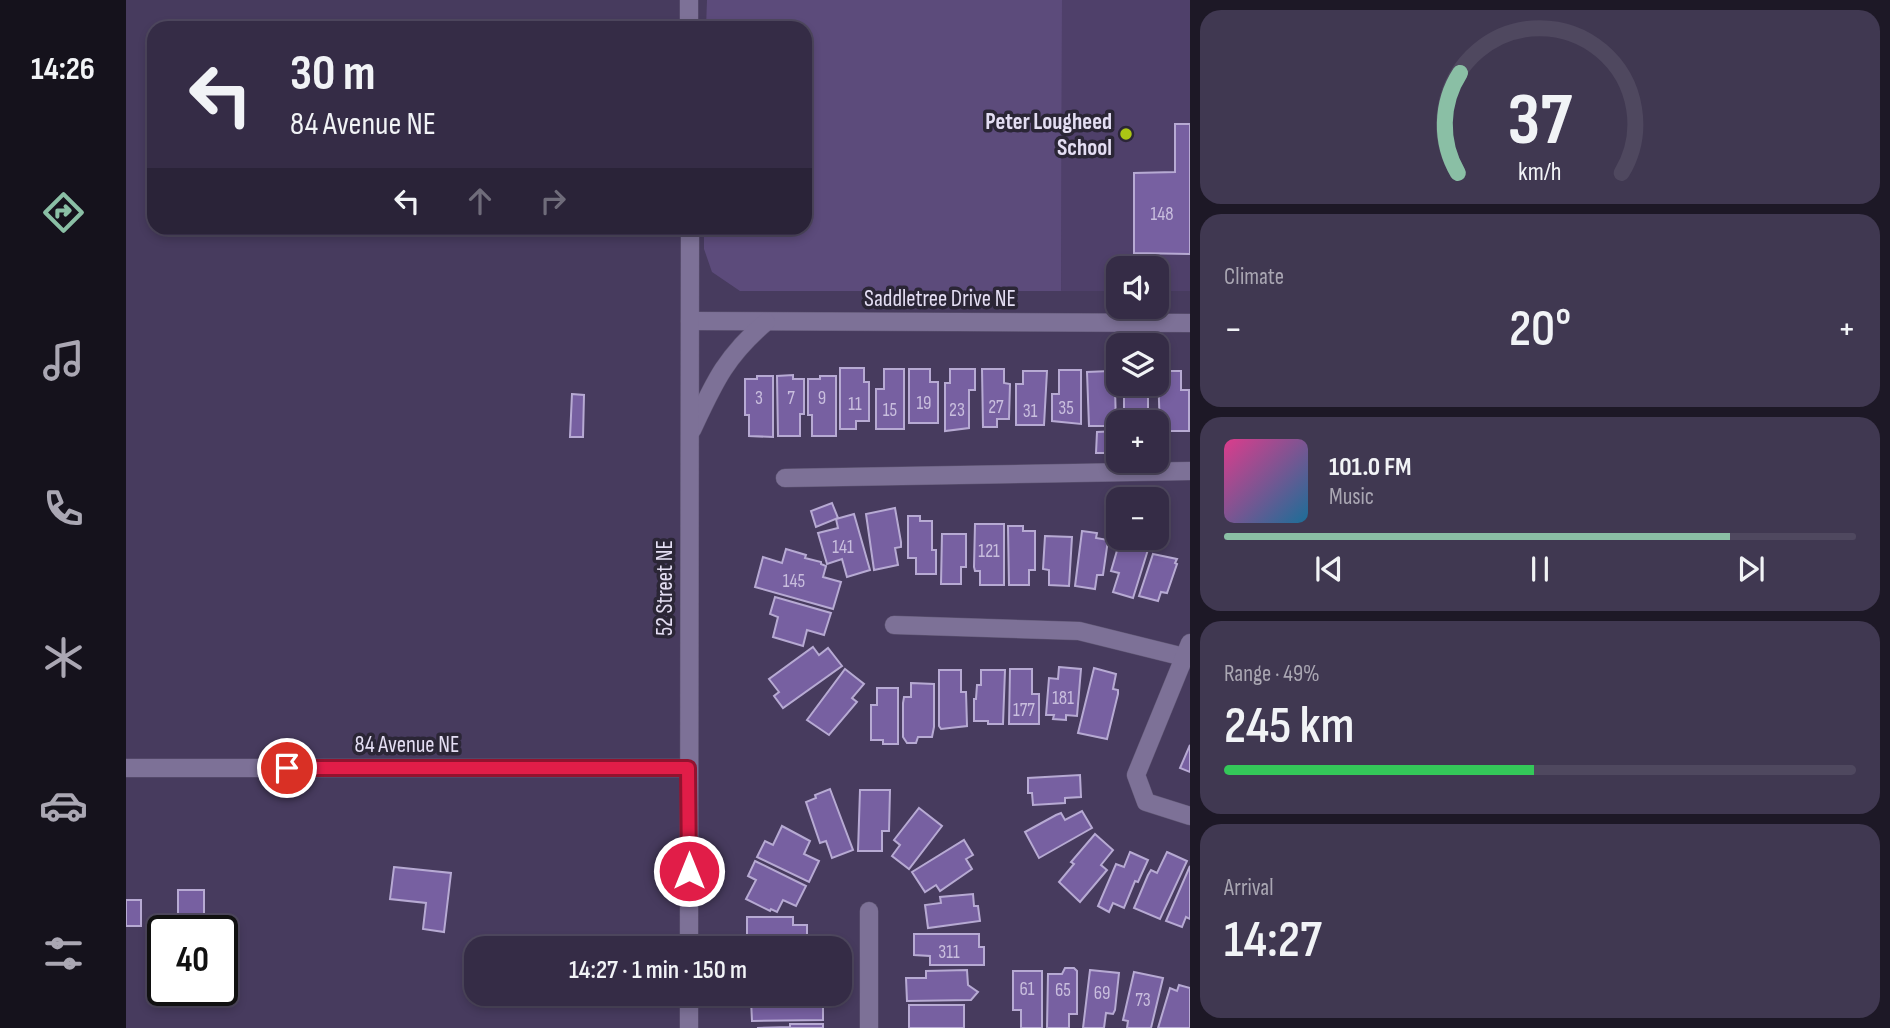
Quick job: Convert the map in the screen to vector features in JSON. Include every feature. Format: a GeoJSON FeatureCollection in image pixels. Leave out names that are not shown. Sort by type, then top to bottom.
{"type":"FeatureCollection","features":[{"type":"Feature","properties":{"kind":"street"},"geometry":{"type":"LineString","coordinates":[[689,0],[689,21]]}},
{"type":"Feature","properties":{"kind":"street","name":"52 Street NE"},"geometry":{"type":"LineString","coordinates":[[689,936],[690,235]]}},
{"type":"Feature","properties":{"kind":"street","name":"Saddletree Drive NE"},"geometry":{"type":"LineString","coordinates":[[690,321],[1190,323]]}},
{"type":"Feature","properties":{"kind":"street"},"geometry":{"type":"LineString","coordinates":[[689,436],[719,372],[742,342],[766,322]]}},
{"type":"Feature","properties":{"kind":"street"},"geometry":{"type":"LineString","coordinates":[[785,478],[1190,471]]}},
{"type":"Feature","properties":{"kind":"street"},"geometry":{"type":"LineString","coordinates":[[894,625],[1079,631],[1187,650],[1136,775],[1146,802],[1190,816]]}},
{"type":"Feature","properties":{"kind":"street","name":"84 Avenue NE"},"geometry":{"type":"LineString","coordinates":[[126,768],[688,768]]}},
{"type":"Feature","properties":{"kind":"street"},"geometry":{"type":"LineString","coordinates":[[869,911],[869,1028]]}},
{"type":"Feature","properties":{"kind":"street"},"geometry":{"type":"LineString","coordinates":[[689,1006],[689,1028]]}},
{"type":"Feature","properties":{"kind":"shaded area"},"geometry":{"type":"Polygon","coordinates":[[[707,0],[1062,0],[1061,291],[740,291],[712,272],[704,249],[704,235],[812,235],[812,21],[706,21],[707,0]]]}},
{"type":"Feature","properties":{"kind":"shaded area","name":"Peter Lougheed School"},"geometry":{"type":"Polygon","coordinates":[[[1062,0],[1190,0],[1190,291],[1169,291],[1169,256],[1106,256],[1106,291],[1061,291],[1062,0]]]}},
{"type":"Feature","properties":{"kind":"building"},"geometry":{"type":"Polygon","coordinates":[[[1175,124],[1190,124],[1190,254],[1134,253],[1134,173],[1175,172],[1175,124]]]}},
{"type":"Feature","properties":{"kind":"building"},"geometry":{"type":"Polygon","coordinates":[[[840,368],[864,368],[864,382],[869,382],[869,421],[856,421],[856,429],[840,429],[840,368]]]}},
{"type":"Feature","properties":{"kind":"building"},"geometry":{"type":"Polygon","coordinates":[[[884,369],[904,369],[904,429],[876,429],[876,389],[884,389],[884,369]]]}},
{"type":"Feature","properties":{"kind":"building"},"geometry":{"type":"Polygon","coordinates":[[[909,369],[930,369],[930,382],[938,382],[938,423],[909,423],[909,369]]]}},
{"type":"Feature","properties":{"kind":"building"},"geometry":{"type":"Polygon","coordinates":[[[950,369],[975,369],[975,390],[969,390],[969,428],[945,431],[945,383],[950,383],[950,369]]]}},
{"type":"Feature","properties":{"kind":"building"},"geometry":{"type":"Polygon","coordinates":[[[982,369],[1004,369],[1004,383],[1010,384],[1009,419],[997,419],[997,427],[983,427],[982,369]]]}},
{"type":"Feature","properties":{"kind":"building"},"geometry":{"type":"Polygon","coordinates":[[[1059,370],[1081,370],[1081,424],[1052,421],[1052,394],[1059,394],[1059,370]]]}},
{"type":"Feature","properties":{"kind":"building"},"geometry":{"type":"Polygon","coordinates":[[[1023,371],[1047,371],[1044,425],[1016,425],[1016,384],[1023,384],[1023,371]]]}},
{"type":"Feature","properties":{"kind":"building"},"geometry":{"type":"Polygon","coordinates":[[[1106,371],[1106,396],[1115,396],[1116,410],[1106,410],[1106,426],[1089,426],[1087,372],[1106,371]]]}},
{"type":"Feature","properties":{"kind":"building"},"geometry":{"type":"Polygon","coordinates":[[[1169,371],[1181,371],[1181,390],[1189,390],[1189,431],[1169,431],[1169,410],[1159,410],[1159,396],[1169,396],[1169,371]]]}},
{"type":"Feature","properties":{"kind":"building"},"geometry":{"type":"Polygon","coordinates":[[[793,375],[793,379],[804,379],[804,414],[800,414],[800,436],[778,436],[777,376],[793,375]]]}},
{"type":"Feature","properties":{"kind":"building"},"geometry":{"type":"Polygon","coordinates":[[[757,376],[773,376],[773,437],[749,436],[749,415],[745,415],[745,379],[757,379],[757,376]]]}},
{"type":"Feature","properties":{"kind":"building"},"geometry":{"type":"Polygon","coordinates":[[[820,376],[836,376],[836,436],[812,436],[812,415],[808,415],[808,379],[820,379],[820,376]]]}},
{"type":"Feature","properties":{"kind":"building"},"geometry":{"type":"Polygon","coordinates":[[[572,394],[584,395],[583,437],[570,437],[572,394]]]}},
{"type":"Feature","properties":{"kind":"building"},"geometry":{"type":"Polygon","coordinates":[[[1124,396],[1148,396],[1148,410],[1124,410],[1124,396]]]}},
{"type":"Feature","properties":{"kind":"building"},"geometry":{"type":"Polygon","coordinates":[[[1097,432],[1106,432],[1106,453],[1096,453],[1097,432]]]}},
{"type":"Feature","properties":{"kind":"building"},"geometry":{"type":"Polygon","coordinates":[[[832,503],[838,518],[816,527],[811,511],[832,503]]]}},
{"type":"Feature","properties":{"kind":"building"},"geometry":{"type":"Polygon","coordinates":[[[895,508],[901,542],[901,547],[895,548],[898,565],[874,570],[866,514],[895,508]]]}},
{"type":"Feature","properties":{"kind":"building"},"geometry":{"type":"Polygon","coordinates":[[[854,514],[870,570],[847,577],[842,559],[827,564],[818,533],[838,528],[836,519],[854,514]]]}},
{"type":"Feature","properties":{"kind":"building"},"geometry":{"type":"Polygon","coordinates":[[[908,516],[920,516],[920,521],[932,521],[932,550],[936,550],[936,574],[916,574],[916,558],[908,558],[908,516]]]}},
{"type":"Feature","properties":{"kind":"building"},"geometry":{"type":"Polygon","coordinates":[[[975,524],[1004,524],[1004,585],[980,585],[980,571],[975,571],[974,567],[975,524]]]}},
{"type":"Feature","properties":{"kind":"building"},"geometry":{"type":"Polygon","coordinates":[[[1008,526],[1023,526],[1023,531],[1035,531],[1035,570],[1029,570],[1029,585],[1009,585],[1008,526]]]}},
{"type":"Feature","properties":{"kind":"building"},"geometry":{"type":"Polygon","coordinates":[[[1082,531],[1097,533],[1096,538],[1106,540],[1103,575],[1097,575],[1095,589],[1075,586],[1082,531]]]}},
{"type":"Feature","properties":{"kind":"building"},"geometry":{"type":"Polygon","coordinates":[[[942,534],[966,534],[966,567],[961,567],[961,584],[941,584],[942,534]]]}},
{"type":"Feature","properties":{"kind":"building"},"geometry":{"type":"Polygon","coordinates":[[[1045,536],[1072,537],[1069,586],[1049,585],[1049,570],[1043,569],[1045,536]]]}},
{"type":"Feature","properties":{"kind":"building"},"geometry":{"type":"Polygon","coordinates":[[[786,549],[821,562],[826,566],[823,577],[841,582],[833,609],[755,587],[763,557],[782,563],[786,549]]]}},
{"type":"Feature","properties":{"kind":"building"},"geometry":{"type":"Polygon","coordinates":[[[1117,550],[1148,550],[1133,598],[1113,592],[1119,573],[1111,571],[1117,550]]]}},
{"type":"Feature","properties":{"kind":"building"},"geometry":{"type":"Polygon","coordinates":[[[1153,554],[1177,559],[1167,593],[1161,592],[1158,601],[1139,596],[1153,554]]]}},
{"type":"Feature","properties":{"kind":"building"},"geometry":{"type":"Polygon","coordinates":[[[775,597],[831,613],[824,635],[807,630],[803,646],[773,637],[778,617],[770,614],[775,597]]]}},
{"type":"Feature","properties":{"kind":"building"},"geometry":{"type":"Polygon","coordinates":[[[813,647],[819,655],[828,648],[842,666],[783,708],[774,696],[779,692],[769,679],[813,647]]]}},
{"type":"Feature","properties":{"kind":"building"},"geometry":{"type":"Polygon","coordinates":[[[1059,667],[1081,669],[1077,716],[1066,715],[1066,720],[1053,719],[1054,715],[1046,715],[1049,678],[1058,679],[1059,667]]]}},
{"type":"Feature","properties":{"kind":"building"},"geometry":{"type":"Polygon","coordinates":[[[1094,668],[1116,674],[1113,689],[1118,690],[1118,694],[1107,739],[1078,733],[1094,668]]]}},
{"type":"Feature","properties":{"kind":"building"},"geometry":{"type":"Polygon","coordinates":[[[845,669],[864,684],[852,698],[857,702],[829,735],[807,720],[845,669]]]}},
{"type":"Feature","properties":{"kind":"building"},"geometry":{"type":"Polygon","coordinates":[[[1010,669],[1032,669],[1032,694],[1039,694],[1039,724],[1009,724],[1010,669]]]}},
{"type":"Feature","properties":{"kind":"building"},"geometry":{"type":"Polygon","coordinates":[[[939,670],[961,670],[961,692],[966,692],[967,726],[941,729],[939,726],[939,670]]]}},
{"type":"Feature","properties":{"kind":"building"},"geometry":{"type":"Polygon","coordinates":[[[981,670],[1005,670],[1003,724],[974,721],[974,699],[977,685],[981,685],[981,670]]]}},
{"type":"Feature","properties":{"kind":"building"},"geometry":{"type":"Polygon","coordinates":[[[911,683],[934,684],[932,737],[918,737],[916,743],[907,743],[903,737],[903,703],[904,697],[911,697],[911,683]]]}},
{"type":"Feature","properties":{"kind":"building"},"geometry":{"type":"Polygon","coordinates":[[[877,688],[898,688],[898,744],[883,744],[883,740],[871,740],[871,705],[877,705],[877,688]]]}},
{"type":"Feature","properties":{"kind":"building"},"geometry":{"type":"Polygon","coordinates":[[[1190,745],[1190,772],[1180,768],[1190,745]]]}},
{"type":"Feature","properties":{"kind":"building"},"geometry":{"type":"Polygon","coordinates":[[[1080,775],[1081,797],[1065,798],[1065,803],[1033,805],[1032,793],[1028,793],[1028,778],[1080,775]]]}},
{"type":"Feature","properties":{"kind":"building"},"geometry":{"type":"Polygon","coordinates":[[[830,789],[853,850],[832,858],[826,841],[820,843],[806,802],[830,789]]]}},
{"type":"Feature","properties":{"kind":"building"},"geometry":{"type":"Polygon","coordinates":[[[860,790],[890,790],[889,831],[882,831],[882,851],[858,851],[860,790]]]}},
{"type":"Feature","properties":{"kind":"building"},"geometry":{"type":"Polygon","coordinates":[[[919,808],[942,826],[909,869],[892,856],[900,845],[894,840],[919,808]]]}},
{"type":"Feature","properties":{"kind":"building"},"geometry":{"type":"Polygon","coordinates":[[[1082,811],[1092,828],[1039,858],[1025,832],[1061,813],[1065,820],[1082,811]]]}},
{"type":"Feature","properties":{"kind":"building"},"geometry":{"type":"Polygon","coordinates":[[[782,826],[810,841],[804,854],[819,861],[809,882],[757,857],[765,841],[773,845],[782,826]]]}},
{"type":"Feature","properties":{"kind":"building"},"geometry":{"type":"Polygon","coordinates":[[[1095,834],[1113,850],[1101,865],[1107,870],[1080,902],[1059,882],[1074,864],[1071,862],[1095,834]]]}},
{"type":"Feature","properties":{"kind":"building"},"geometry":{"type":"Polygon","coordinates":[[[964,840],[973,855],[966,859],[972,869],[940,891],[936,885],[925,892],[912,872],[964,840]]]}},
{"type":"Feature","properties":{"kind":"building"},"geometry":{"type":"Polygon","coordinates":[[[1130,852],[1148,860],[1138,882],[1135,881],[1124,908],[1113,903],[1109,912],[1098,906],[1116,864],[1124,867],[1130,852]]]}},
{"type":"Feature","properties":{"kind":"building"},"geometry":{"type":"Polygon","coordinates":[[[1167,852],[1187,861],[1160,919],[1134,908],[1148,875],[1151,870],[1157,873],[1167,852]]]}},
{"type":"Feature","properties":{"kind":"building"},"geometry":{"type":"Polygon","coordinates":[[[755,861],[806,886],[796,906],[783,900],[777,912],[746,899],[756,880],[748,876],[755,861]]]}},
{"type":"Feature","properties":{"kind":"building"},"geometry":{"type":"Polygon","coordinates":[[[1190,866],[1190,919],[1186,917],[1182,927],[1166,921],[1190,866]]]}},
{"type":"Feature","properties":{"kind":"building"},"geometry":{"type":"Polygon","coordinates":[[[394,867],[451,873],[444,932],[423,929],[426,903],[390,899],[394,867]]]}},
{"type":"Feature","properties":{"kind":"building"},"geometry":{"type":"Polygon","coordinates":[[[178,890],[204,890],[204,915],[178,915],[178,890]]]}},
{"type":"Feature","properties":{"kind":"building"},"geometry":{"type":"Polygon","coordinates":[[[973,894],[980,921],[928,928],[925,905],[941,903],[940,897],[973,894]]]}},
{"type":"Feature","properties":{"kind":"building"},"geometry":{"type":"Polygon","coordinates":[[[126,900],[141,900],[141,926],[126,926],[126,900]]]}},
{"type":"Feature","properties":{"kind":"building"},"geometry":{"type":"Polygon","coordinates":[[[747,917],[793,917],[793,925],[807,925],[807,936],[747,936],[747,917]]]}},
{"type":"Feature","properties":{"kind":"building"},"geometry":{"type":"Polygon","coordinates":[[[914,934],[979,934],[979,947],[984,947],[984,965],[930,965],[930,956],[914,955],[914,934]]]}},
{"type":"Feature","properties":{"kind":"building"},"geometry":{"type":"Polygon","coordinates":[[[1065,968],[1074,968],[1077,971],[1077,1014],[1069,1014],[1069,1028],[1047,1028],[1048,974],[1062,974],[1065,968]]]}},
{"type":"Feature","properties":{"kind":"building"},"geometry":{"type":"Polygon","coordinates":[[[967,970],[968,985],[978,992],[971,1000],[907,1001],[906,978],[926,978],[926,971],[967,970]]]}},
{"type":"Feature","properties":{"kind":"building"},"geometry":{"type":"Polygon","coordinates":[[[1090,970],[1119,973],[1115,1010],[1113,1014],[1106,1013],[1104,1028],[1083,1028],[1090,970]]]}},
{"type":"Feature","properties":{"kind":"building"},"geometry":{"type":"Polygon","coordinates":[[[1013,971],[1042,971],[1042,1028],[1021,1028],[1021,1010],[1013,1010],[1013,971]]]}},
{"type":"Feature","properties":{"kind":"building"},"geometry":{"type":"Polygon","coordinates":[[[1134,972],[1163,978],[1151,1028],[1127,1028],[1128,1021],[1123,1020],[1134,972]]]}},
{"type":"Feature","properties":{"kind":"building"},"geometry":{"type":"Polygon","coordinates":[[[1179,985],[1190,988],[1190,1028],[1158,1028],[1170,988],[1177,991],[1179,985]]]}},
{"type":"Feature","properties":{"kind":"building"},"geometry":{"type":"Polygon","coordinates":[[[909,1005],[964,1005],[964,1028],[909,1028],[909,1005]]]}},
{"type":"Feature","properties":{"kind":"building"},"geometry":{"type":"Polygon","coordinates":[[[751,1006],[823,1006],[823,1020],[752,1021],[751,1006]]]}},
{"type":"Feature","properties":{"kind":"building"},"geometry":{"type":"Polygon","coordinates":[[[790,1024],[823,1024],[823,1028],[757,1028],[790,1027],[790,1024]]]}},
{"type":"Feature","properties":{"kind":"place","name":"Peter Lougheed School"},"geometry":{"type":"Point","coordinates":[1126,134]}},
{"type":"Feature","properties":{"kind":"route"},"geometry":{"type":"LineString","coordinates":[[287,768],[688,768],[689,871]]}}]}
